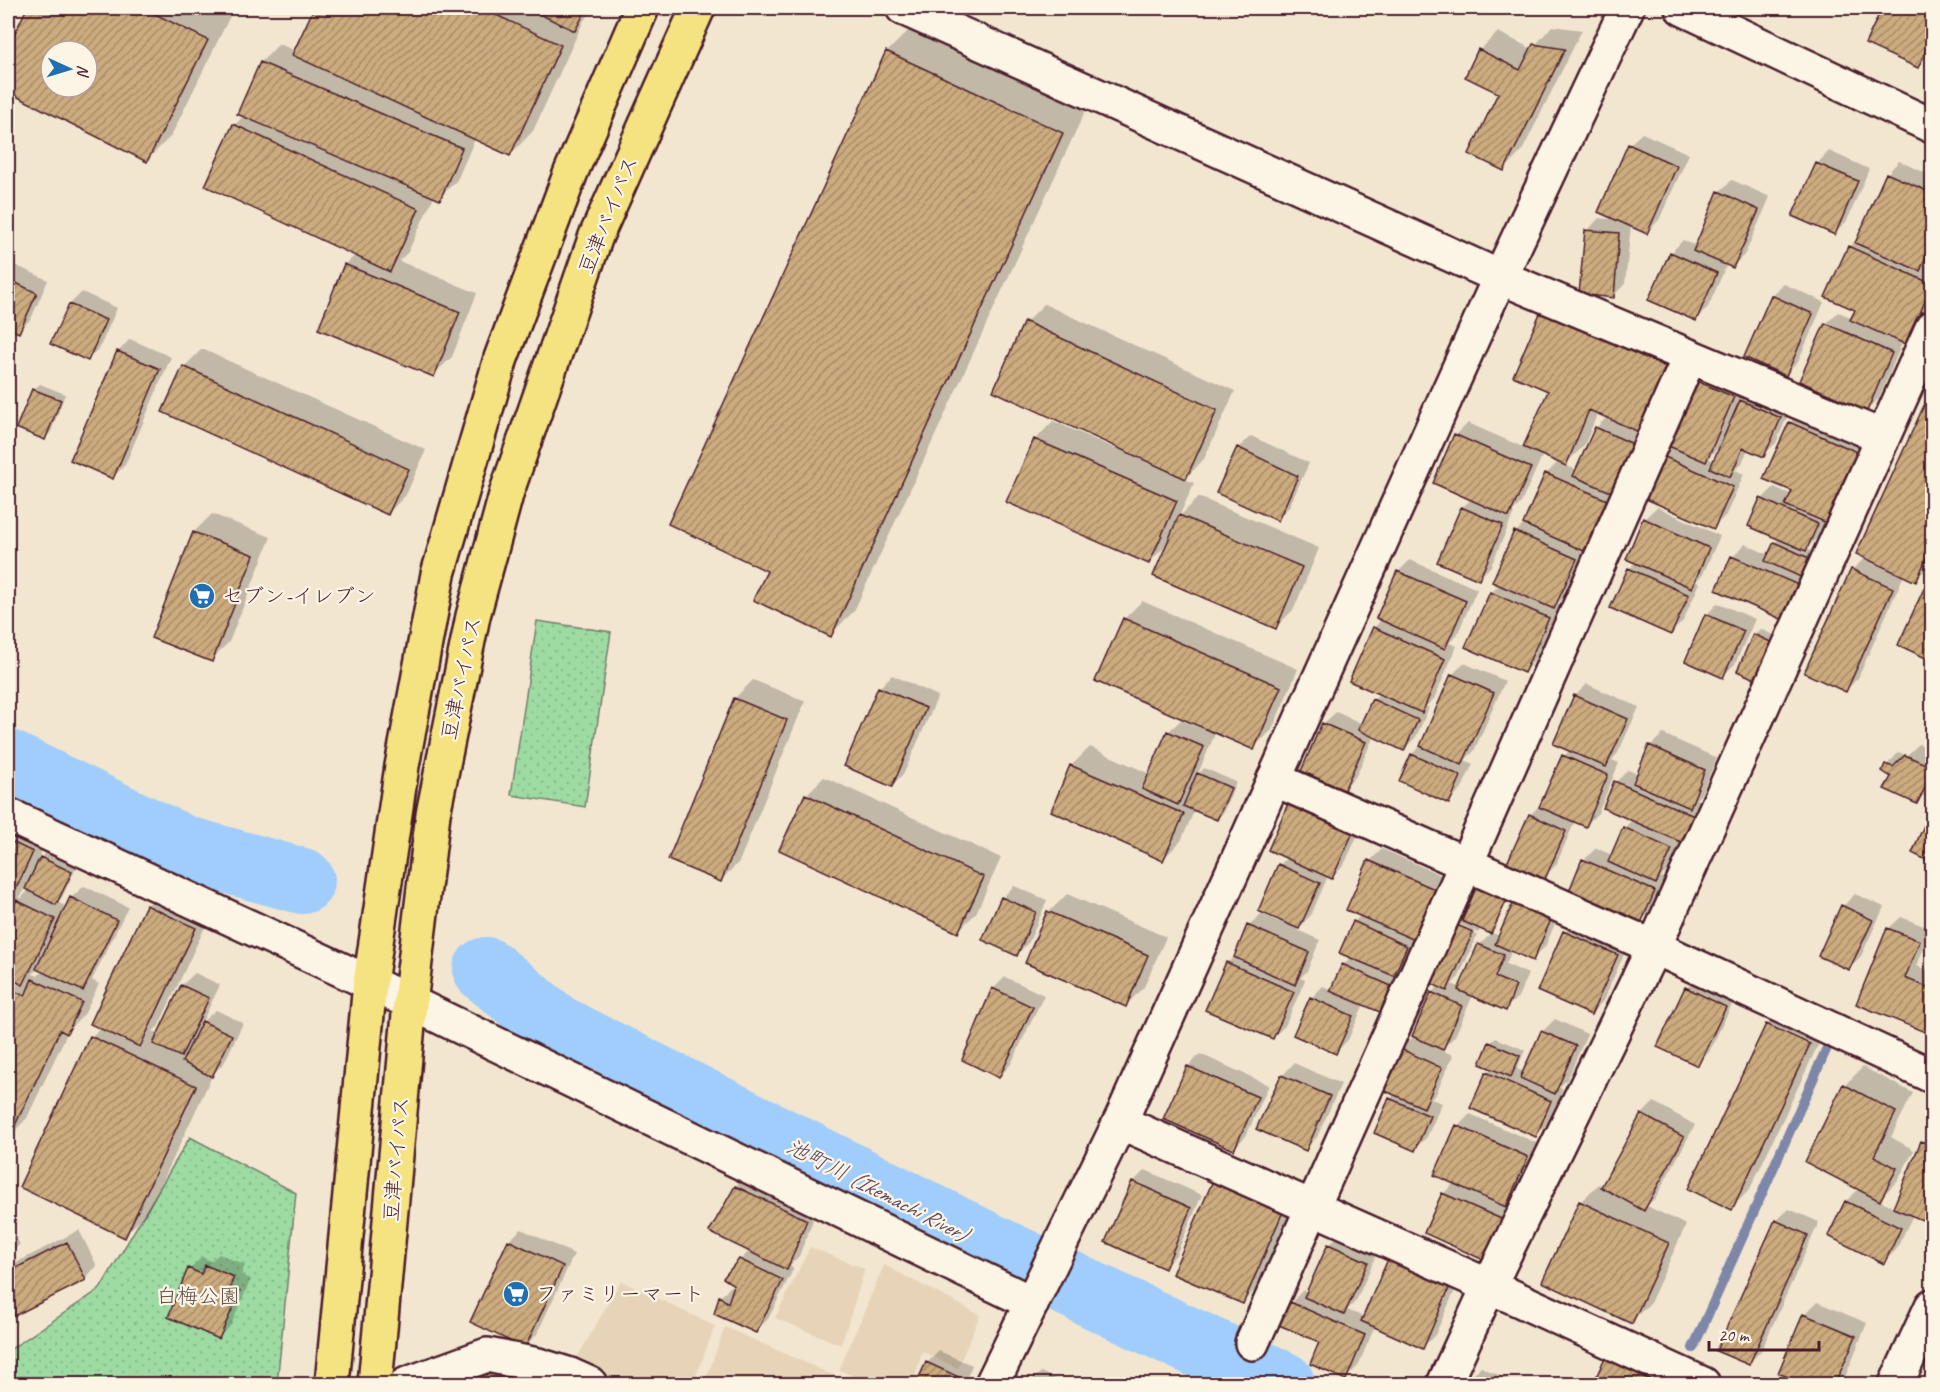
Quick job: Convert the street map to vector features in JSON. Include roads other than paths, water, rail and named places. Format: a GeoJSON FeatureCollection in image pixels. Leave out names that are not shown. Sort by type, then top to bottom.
{"type":"FeatureCollection","features":[{"type":"Feature","properties":{"kind":"highway","name":"豆津バイパス"},"geometry":{"type":"LineString","coordinates":[[332,1384],[370,983],[402,766],[438,574],[501,358],[571,172],[642,8]]}},
{"type":"Feature","properties":{"kind":"highway","name":"豆津バイパス"},"geometry":{"type":"LineString","coordinates":[[375,1384],[410,1003],[433,814],[473,616],[507,491],[596,236],[698,8]]}},
{"type":"Feature","properties":{"kind":"street"},"geometry":{"type":"LineString","coordinates":[[903,8],[1500,278],[1883,436]]}},
{"type":"Feature","properties":{"kind":"street"},"geometry":{"type":"LineString","coordinates":[[992,1384],[1120,1122],[1500,278],[1627,8]]}},
{"type":"Feature","properties":{"kind":"street"},"geometry":{"type":"LineString","coordinates":[[1682,8],[1932,126]]}},
{"type":"Feature","properties":{"kind":"street"},"geometry":{"type":"LineString","coordinates":[[1444,1384],[1654,947],[1932,328]]}},
{"type":"Feature","properties":{"kind":"street"},"geometry":{"type":"LineString","coordinates":[[1252,1343],[1690,356]]}},
{"type":"Feature","properties":{"kind":"street"},"geometry":{"type":"LineString","coordinates":[[1274,779],[1654,947],[1932,1076]]}},
{"type":"Feature","properties":{"kind":"street"},"geometry":{"type":"LineString","coordinates":[[8,815],[370,983],[1032,1304]]}},
{"type":"Feature","properties":{"kind":"street"},"geometry":{"type":"LineString","coordinates":[[1120,1122],[1490,1286],[1703,1384]]}},
{"type":"Feature","properties":{"kind":"street"},"geometry":{"type":"LineString","coordinates":[[1896,1384],[1932,1306]]}},
{"type":"Feature","properties":{"kind":"street"},"geometry":{"type":"LineString","coordinates":[[407,1384],[487,1355],[538,1365],[590,1384]]}},
{"type":"Feature","properties":{"kind":"waterway","name":"池町川 (Ikemachi River)"},"geometry":{"type":"LineString","coordinates":[[8,763],[183,848],[302,881]]}},
{"type":"Feature","properties":{"kind":"waterway","name":"池町川 (Ikemachi River)"},"geometry":{"type":"LineString","coordinates":[[486,970],[556,1027],[991,1247],[1282,1384]]}},
{"type":"Feature","properties":{"kind":"waterway"},"geometry":{"type":"LineString","coordinates":[[1693,1348],[1826,1050]]}},
{"type":"Feature","properties":{"kind":"place","name":"セブン-イレブン"},"geometry":{"type":"Point","coordinates":[202,596]}},
{"type":"Feature","properties":{"kind":"place","name":"ファミリーマート"},"geometry":{"type":"Point","coordinates":[516,1294]}},
{"type":"Feature","properties":{"kind":"park label","name":"白梅公園"},"geometry":{"type":"Point","coordinates":[198,1296]}}]}
